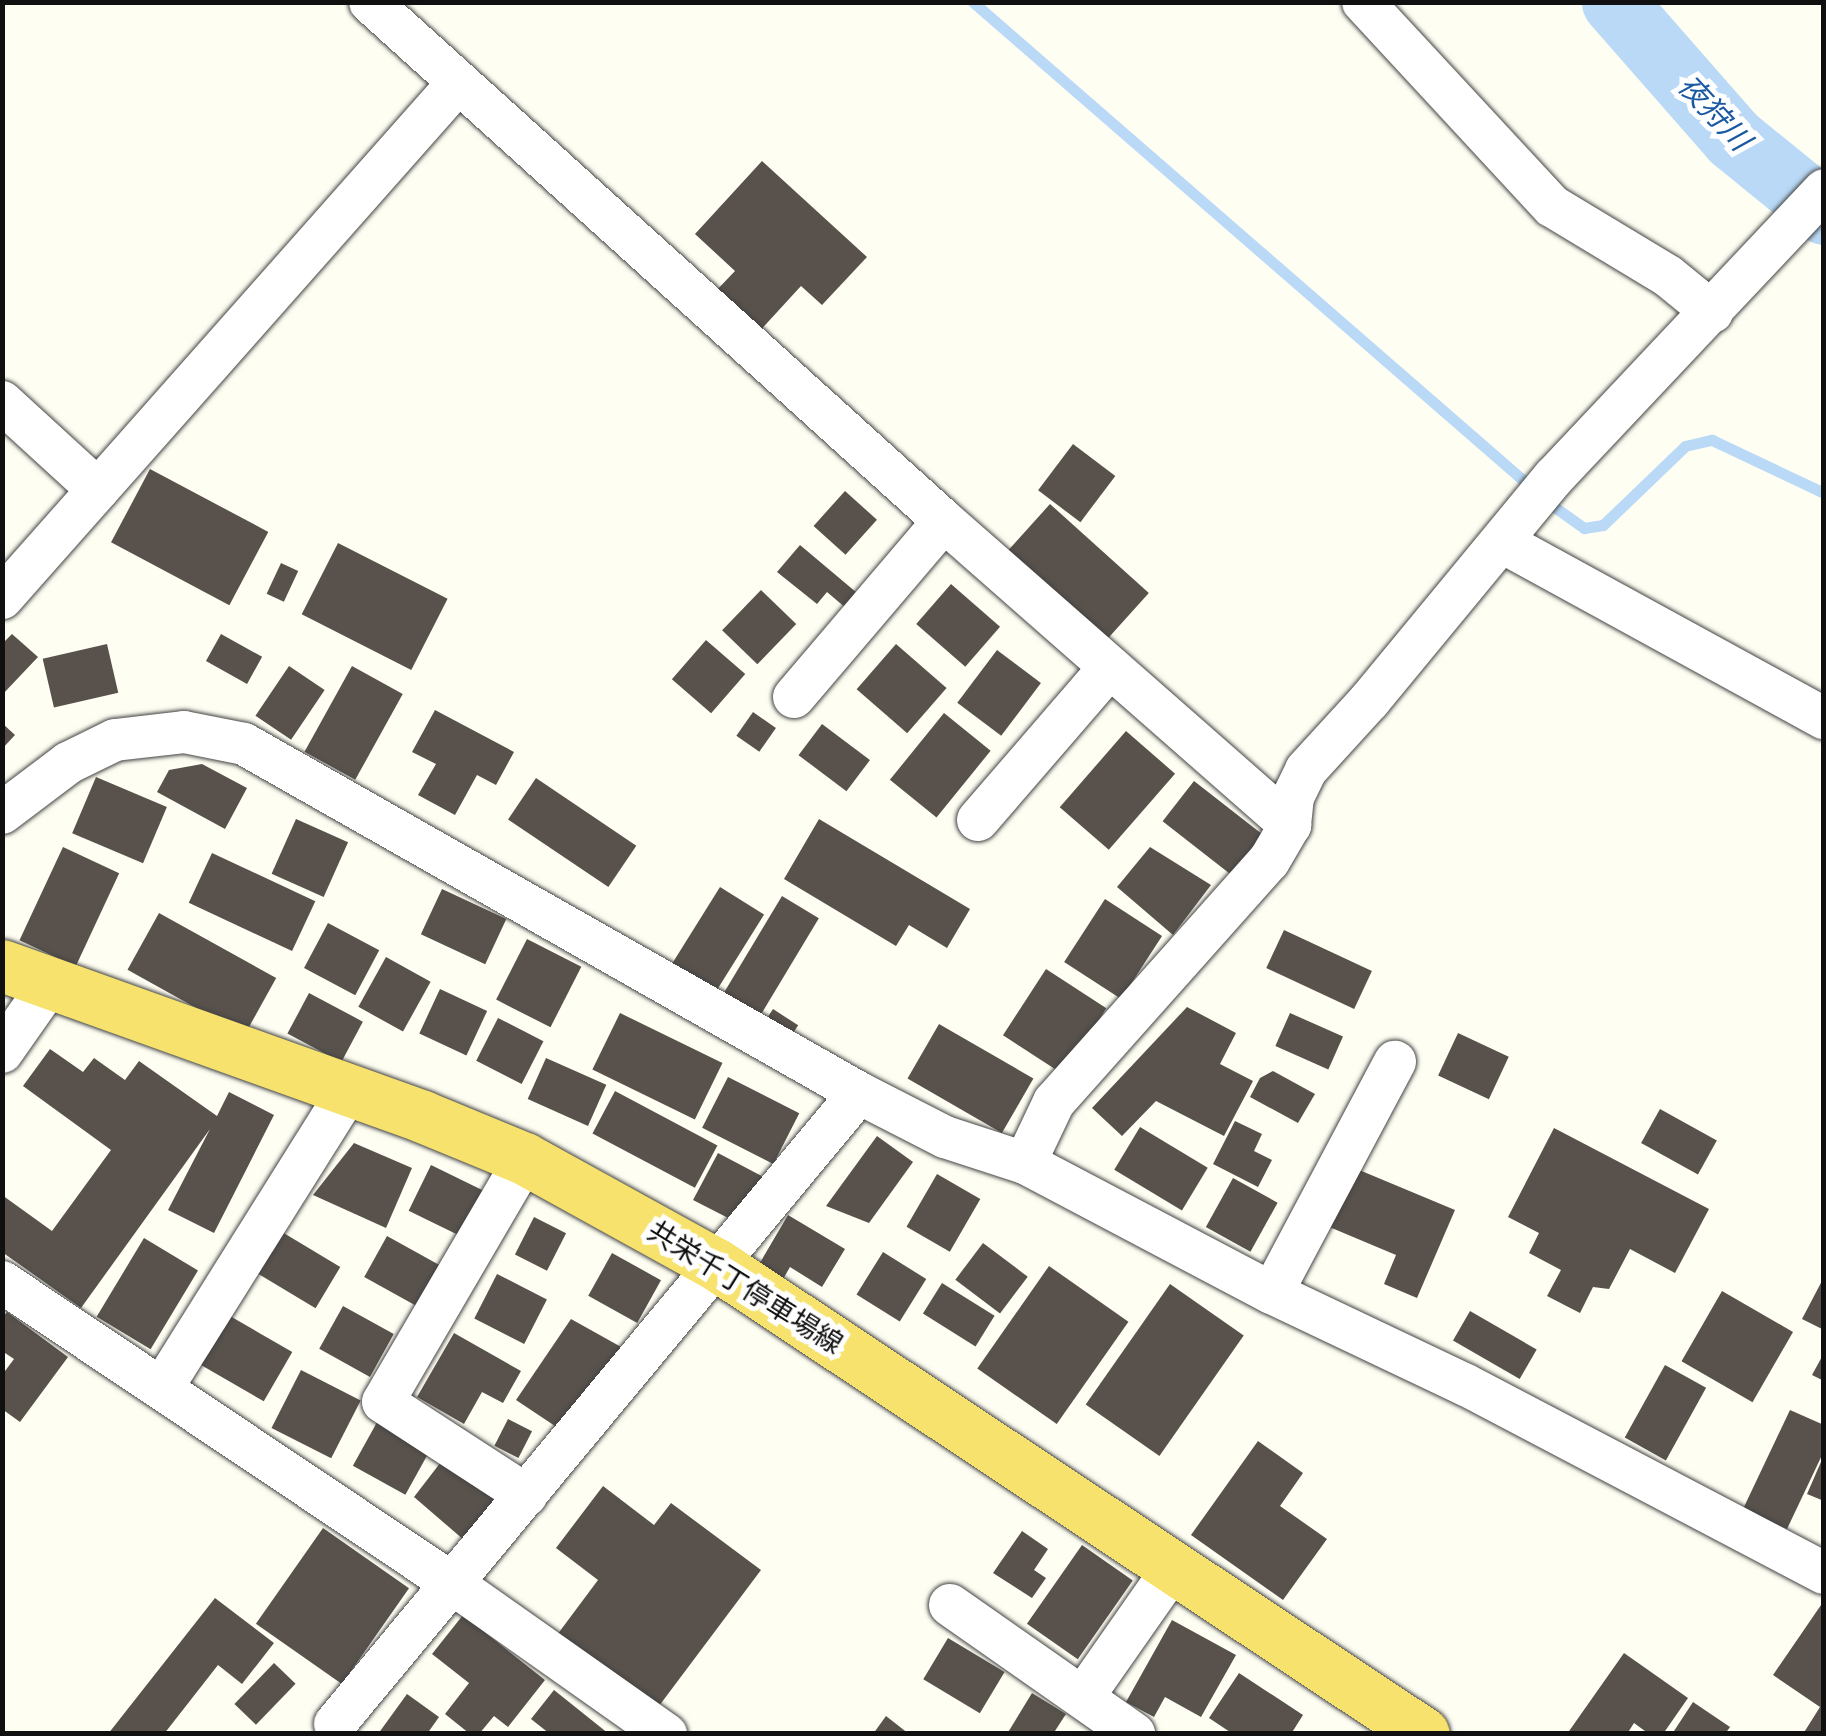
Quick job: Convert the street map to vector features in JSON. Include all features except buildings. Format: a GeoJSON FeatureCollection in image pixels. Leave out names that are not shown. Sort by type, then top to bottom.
{"type":"FeatureCollection","features":[{"type":"Feature","properties":{"kind":"main road","name":"共栄千丁停車場線"},"geometry":{"type":"LineString","coordinates":[[26,975],[348,1090],[525,1159],[717,1265],[1424,1734]]}},
{"type":"Feature","properties":{"kind":"street"},"geometry":{"type":"LineString","coordinates":[[370,2],[944,521],[1290,824]]}},
{"type":"Feature","properties":{"kind":"street"},"geometry":{"type":"LineString","coordinates":[[1363,2],[1552,206],[1720,304]]}},
{"type":"Feature","properties":{"kind":"street"},"geometry":{"type":"LineString","coordinates":[[2,598],[458,83]]}},
{"type":"Feature","properties":{"kind":"street"},"geometry":{"type":"LineString","coordinates":[[1025,1163],[1054,1102],[1269,861],[1290,824],[1294,797],[1306,770],[1543,492],[1824,190]]}},
{"type":"Feature","properties":{"kind":"street"},"geometry":{"type":"LineString","coordinates":[[2,402],[98,490]]}},
{"type":"Feature","properties":{"kind":"street"},"geometry":{"type":"LineString","coordinates":[[794,698],[944,521]]}},
{"type":"Feature","properties":{"kind":"street"},"geometry":{"type":"LineString","coordinates":[[1502,542],[1824,718]]}},
{"type":"Feature","properties":{"kind":"street"},"geometry":{"type":"LineString","coordinates":[[978,820],[1110,667]]}},
{"type":"Feature","properties":{"kind":"street"},"geometry":{"type":"LineString","coordinates":[[2,813],[68,763],[115,740],[184,732],[244,744],[859,1093],[945,1137],[1025,1163],[1272,1293],[1466,1384],[1824,1573]]}},
{"type":"Feature","properties":{"kind":"street"},"geometry":{"type":"LineString","coordinates":[[2,1052],[26,975]]}},
{"type":"Feature","properties":{"kind":"street"},"geometry":{"type":"LineString","coordinates":[[1272,1293],[1396,1062]]}},
{"type":"Feature","properties":{"kind":"street"},"geometry":{"type":"LineString","coordinates":[[162,1388],[348,1090]]}},
{"type":"Feature","properties":{"kind":"street"},"geometry":{"type":"LineString","coordinates":[[335,1724],[859,1093]]}},
{"type":"Feature","properties":{"kind":"street"},"geometry":{"type":"LineString","coordinates":[[525,1159],[384,1402],[526,1495]]}},
{"type":"Feature","properties":{"kind":"street"},"geometry":{"type":"LineString","coordinates":[[2,1282],[453,1584],[666,1734]]}},
{"type":"Feature","properties":{"kind":"street"},"geometry":{"type":"LineString","coordinates":[[1083,1698],[1172,1570]]}},
{"type":"Feature","properties":{"kind":"street"},"geometry":{"type":"LineString","coordinates":[[950,1606],[1134,1734]]}},
{"type":"Feature","properties":{"kind":"waterway"},"geometry":{"type":"LineString","coordinates":[[973,2],[1532,488]]}},
{"type":"Feature","properties":{"kind":"waterway","name":"夜狩川"},"geometry":{"type":"LineString","coordinates":[[1614,2],[1733,138],[1824,212]]}},
{"type":"Feature","properties":{"kind":"waterway"},"geometry":{"type":"LineString","coordinates":[[1546,501],[1584,528],[1603,525],[1685,446],[1712,440],[1824,493]]}}]}
